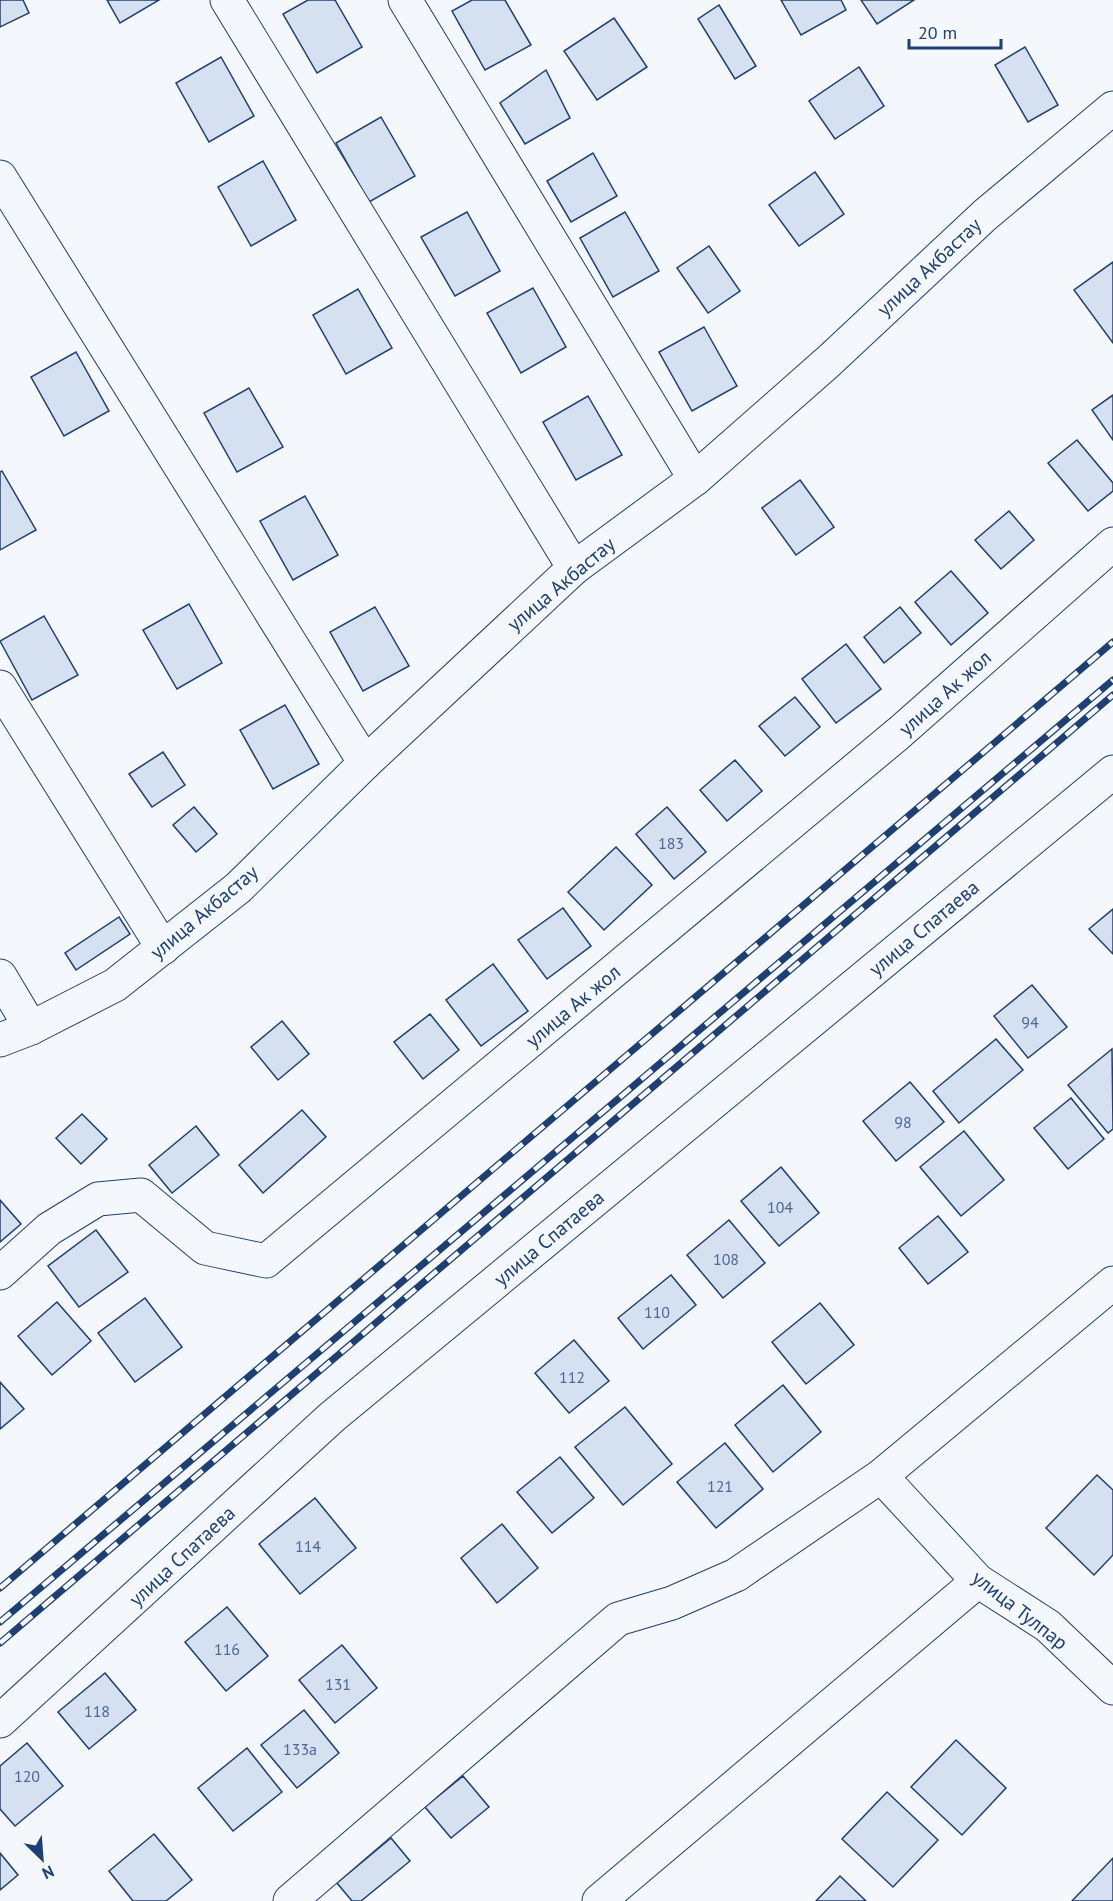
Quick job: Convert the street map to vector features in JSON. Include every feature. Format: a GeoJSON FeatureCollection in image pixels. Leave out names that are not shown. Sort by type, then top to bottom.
{"type":"FeatureCollection","features":[{"type":"Feature","properties":{"kind":"street"},"geometry":{"type":"LineString","coordinates":[[227,0],[574,568]]}},
{"type":"Feature","properties":{"kind":"street"},"geometry":{"type":"LineString","coordinates":[[405,0],[695,479]]}},
{"type":"Feature","properties":{"kind":"street","name":"улица Акбастау"},"geometry":{"type":"LineString","coordinates":[[0,1040],[32,1028],[116,985],[238,888],[365,763],[574,568],[695,479],[829,361],[985,215],[1113,108]]}},
{"type":"Feature","properties":{"kind":"street"},"geometry":{"type":"LineString","coordinates":[[0,177],[365,763]]}},
{"type":"Feature","properties":{"kind":"street","name":"улица Ак жол"},"geometry":{"type":"LineString","coordinates":[[0,1273],[49,1229],[98,1199],[141,1195],[205,1248],[266,1262],[899,734],[1113,544]]}},
{"type":"Feature","properties":{"kind":"street"},"geometry":{"type":"LineString","coordinates":[[0,687],[163,948]]}},
{"type":"Feature","properties":{"kind":"street","name":"улица Спатаева"},"geometry":{"type":"LineString","coordinates":[[0,1721],[332,1417],[1113,772]]}},
{"type":"Feature","properties":{"kind":"street"},"geometry":{"type":"LineString","coordinates":[[0,976],[32,1028]]}},
{"type":"Feature","properties":{"kind":"street"},"geometry":{"type":"LineString","coordinates":[[290,1901],[618,1619],[672,1603],[736,1575],[881,1476],[1113,1283]]}},
{"type":"Feature","properties":{"kind":"street","name":"улица Тулпар"},"geometry":{"type":"LineString","coordinates":[[881,1476],[978,1581],[1048,1626],[1113,1688]]}},
{"type":"Feature","properties":{"kind":"street"},"geometry":{"type":"LineString","coordinates":[[599,1901],[978,1581]]}},
{"type":"Feature","properties":{"kind":"building"},"geometry":{"type":"Polygon","coordinates":[[[0,0],[23,0],[29,13],[0,27],[0,0]]]}},
{"type":"Feature","properties":{"kind":"building"},"geometry":{"type":"Polygon","coordinates":[[[107,0],[159,0],[120,23],[107,0]]]}},
{"type":"Feature","properties":{"kind":"building"},"geometry":{"type":"Polygon","coordinates":[[[308,0],[335,0],[362,47],[317,73],[283,14],[308,0]]]}},
{"type":"Feature","properties":{"kind":"building"},"geometry":{"type":"Polygon","coordinates":[[[472,0],[505,0],[531,45],[485,70],[452,11],[472,0]]]}},
{"type":"Feature","properties":{"kind":"building"},"geometry":{"type":"Polygon","coordinates":[[[781,0],[841,0],[846,10],[801,35],[781,0]]]}},
{"type":"Feature","properties":{"kind":"building"},"geometry":{"type":"Polygon","coordinates":[[[861,0],[914,0],[877,24],[861,0]]]}},
{"type":"Feature","properties":{"kind":"building"},"geometry":{"type":"Polygon","coordinates":[[[719,5],[756,66],[735,79],[698,19],[719,5]]]}},
{"type":"Feature","properties":{"kind":"building"},"geometry":{"type":"Polygon","coordinates":[[[614,18],[647,67],[597,100],[564,51],[614,18]]]}},
{"type":"Feature","properties":{"kind":"building"},"geometry":{"type":"Polygon","coordinates":[[[1025,47],[1058,105],[1028,122],[995,65],[1025,47]]]}},
{"type":"Feature","properties":{"kind":"building"},"geometry":{"type":"Polygon","coordinates":[[[221,57],[254,116],[209,142],[176,83],[221,57]]]}},
{"type":"Feature","properties":{"kind":"building"},"geometry":{"type":"Polygon","coordinates":[[[859,67],[884,106],[835,139],[809,101],[859,67]]]}},
{"type":"Feature","properties":{"kind":"building"},"geometry":{"type":"Polygon","coordinates":[[[546,70],[570,118],[525,144],[500,103],[546,70]]]}},
{"type":"Feature","properties":{"kind":"building"},"geometry":{"type":"Polygon","coordinates":[[[381,117],[415,176],[369,202],[336,143],[381,117]]]}},
{"type":"Feature","properties":{"kind":"building"},"geometry":{"type":"Polygon","coordinates":[[[593,153],[617,196],[571,222],[547,181],[593,153]]]}},
{"type":"Feature","properties":{"kind":"building"},"geometry":{"type":"Polygon","coordinates":[[[263,161],[296,220],[251,246],[218,187],[263,161]]]}},
{"type":"Feature","properties":{"kind":"building"},"geometry":{"type":"Polygon","coordinates":[[[815,172],[844,214],[799,246],[769,205],[815,172]]]}},
{"type":"Feature","properties":{"kind":"building"},"geometry":{"type":"Polygon","coordinates":[[[467,212],[500,271],[455,296],[421,237],[467,212]]]}},
{"type":"Feature","properties":{"kind":"building"},"geometry":{"type":"Polygon","coordinates":[[[625,212],[659,271],[613,297],[580,238],[625,212]]]}},
{"type":"Feature","properties":{"kind":"building"},"geometry":{"type":"Polygon","coordinates":[[[709,246],[740,291],[708,313],[677,268],[709,246]]]}},
{"type":"Feature","properties":{"kind":"building"},"geometry":{"type":"Polygon","coordinates":[[[1113,262],[1113,343],[1074,290],[1113,262]]]}},
{"type":"Feature","properties":{"kind":"building"},"geometry":{"type":"Polygon","coordinates":[[[533,288],[566,347],[521,373],[487,313],[533,288]]]}},
{"type":"Feature","properties":{"kind":"building"},"geometry":{"type":"Polygon","coordinates":[[[358,289],[392,348],[346,374],[313,315],[358,289]]]}},
{"type":"Feature","properties":{"kind":"building"},"geometry":{"type":"Polygon","coordinates":[[[704,327],[737,386],[692,411],[659,352],[704,327]]]}},
{"type":"Feature","properties":{"kind":"building"},"geometry":{"type":"Polygon","coordinates":[[[76,352],[109,411],[64,436],[31,377],[76,352]]]}},
{"type":"Feature","properties":{"kind":"building"},"geometry":{"type":"Polygon","coordinates":[[[249,388],[283,447],[237,472],[204,413],[249,388]]]}},
{"type":"Feature","properties":{"kind":"building"},"geometry":{"type":"Polygon","coordinates":[[[1113,395],[1113,440],[1092,410],[1113,395]]]}},
{"type":"Feature","properties":{"kind":"building"},"geometry":{"type":"Polygon","coordinates":[[[588,396],[622,455],[576,480],[543,422],[588,396]]]}},
{"type":"Feature","properties":{"kind":"building"},"geometry":{"type":"Polygon","coordinates":[[[1077,440],[1113,483],[1113,491],[1088,511],[1048,463],[1077,440]]]}},
{"type":"Feature","properties":{"kind":"building"},"geometry":{"type":"Polygon","coordinates":[[[2,471],[36,530],[0,550],[0,472],[2,471]]]}},
{"type":"Feature","properties":{"kind":"building"},"geometry":{"type":"Polygon","coordinates":[[[800,480],[834,527],[796,555],[762,508],[800,480]]]}},
{"type":"Feature","properties":{"kind":"building"},"geometry":{"type":"Polygon","coordinates":[[[305,496],[338,555],[293,580],[260,521],[305,496]]]}},
{"type":"Feature","properties":{"kind":"building"},"geometry":{"type":"Polygon","coordinates":[[[1009,511],[1034,540],[1001,569],[975,540],[1009,511]]]}},
{"type":"Feature","properties":{"kind":"building"},"geometry":{"type":"Polygon","coordinates":[[[951,571],[988,613],[951,645],[915,602],[951,571]]]}},
{"type":"Feature","properties":{"kind":"building"},"geometry":{"type":"Polygon","coordinates":[[[189,604],[222,663],[177,689],[143,630],[189,604]]]}},
{"type":"Feature","properties":{"kind":"building"},"geometry":{"type":"Polygon","coordinates":[[[375,607],[409,666],[363,691],[330,632],[375,607]]]}},
{"type":"Feature","properties":{"kind":"building"},"geometry":{"type":"Polygon","coordinates":[[[900,607],[921,633],[884,663],[864,637],[900,607]]]}},
{"type":"Feature","properties":{"kind":"building"},"geometry":{"type":"Polygon","coordinates":[[[44,616],[78,675],[32,700],[0,641],[44,616]]]}},
{"type":"Feature","properties":{"kind":"building"},"geometry":{"type":"Polygon","coordinates":[[[846,644],[881,689],[836,723],[802,679],[846,644]]]}},
{"type":"Feature","properties":{"kind":"building"},"geometry":{"type":"Polygon","coordinates":[[[795,697],[820,727],[785,756],[759,726],[795,697]]]}},
{"type":"Feature","properties":{"kind":"building"},"geometry":{"type":"Polygon","coordinates":[[[285,705],[319,764],[273,789],[240,730],[285,705]]]}},
{"type":"Feature","properties":{"kind":"building"},"geometry":{"type":"Polygon","coordinates":[[[163,752],[185,785],[152,807],[129,774],[163,752]]]}},
{"type":"Feature","properties":{"kind":"building"},"geometry":{"type":"Polygon","coordinates":[[[735,760],[762,791],[727,821],[700,790],[735,760]]]}},
{"type":"Feature","properties":{"kind":"building"},"geometry":{"type":"Polygon","coordinates":[[[194,807],[217,834],[196,852],[173,825],[194,807]]]}},
{"type":"Feature","properties":{"kind":"building"},"geometry":{"type":"Polygon","coordinates":[[[667,807],[706,852],[674,879],[636,834],[667,807]]]}},
{"type":"Feature","properties":{"kind":"building"},"geometry":{"type":"Polygon","coordinates":[[[616,847],[652,885],[604,930],[568,892],[616,847]]]}},
{"type":"Feature","properties":{"kind":"building"},"geometry":{"type":"Polygon","coordinates":[[[563,908],[591,946],[547,979],[518,940],[563,908]]]}},
{"type":"Feature","properties":{"kind":"building"},"geometry":{"type":"Polygon","coordinates":[[[1113,909],[1113,954],[1089,929],[1113,909]]]}},
{"type":"Feature","properties":{"kind":"building"},"geometry":{"type":"Polygon","coordinates":[[[119,917],[130,934],[76,970],[65,953],[119,917]]]}},
{"type":"Feature","properties":{"kind":"building"},"geometry":{"type":"Polygon","coordinates":[[[493,964],[528,1011],[481,1046],[446,1000],[493,964]]]}},
{"type":"Feature","properties":{"kind":"building"},"geometry":{"type":"Polygon","coordinates":[[[1032,985],[1067,1027],[1028,1058],[994,1016],[1032,985]]]}},
{"type":"Feature","properties":{"kind":"building"},"geometry":{"type":"Polygon","coordinates":[[[430,1014],[459,1050],[423,1079],[394,1042],[430,1014]]]}},
{"type":"Feature","properties":{"kind":"building"},"geometry":{"type":"Polygon","coordinates":[[[282,1021],[309,1054],[278,1080],[251,1047],[282,1021]]]}},
{"type":"Feature","properties":{"kind":"building"},"geometry":{"type":"Polygon","coordinates":[[[996,1039],[1023,1070],[959,1123],[933,1091],[996,1039]]]}},
{"type":"Feature","properties":{"kind":"building"},"geometry":{"type":"Polygon","coordinates":[[[1112,1049],[1113,1129],[1108,1133],[1068,1085],[1112,1049]]]}},
{"type":"Feature","properties":{"kind":"building"},"geometry":{"type":"Polygon","coordinates":[[[910,1082],[944,1122],[896,1161],[863,1121],[910,1082]]]}},
{"type":"Feature","properties":{"kind":"building"},"geometry":{"type":"Polygon","coordinates":[[[1071,1098],[1104,1139],[1068,1169],[1034,1128],[1071,1098]]]}},
{"type":"Feature","properties":{"kind":"building"},"geometry":{"type":"Polygon","coordinates":[[[302,1110],[326,1137],[263,1193],[239,1165],[302,1110]]]}},
{"type":"Feature","properties":{"kind":"building"},"geometry":{"type":"Polygon","coordinates":[[[82,1114],[107,1139],[81,1164],[56,1138],[82,1114]]]}},
{"type":"Feature","properties":{"kind":"building"},"geometry":{"type":"Polygon","coordinates":[[[196,1126],[219,1155],[172,1193],[149,1165],[196,1126]]]}},
{"type":"Feature","properties":{"kind":"building"},"geometry":{"type":"Polygon","coordinates":[[[964,1131],[1004,1180],[961,1216],[920,1167],[964,1131]]]}},
{"type":"Feature","properties":{"kind":"building"},"geometry":{"type":"Polygon","coordinates":[[[781,1167],[819,1213],[779,1246],[741,1201],[781,1167]]]}},
{"type":"Feature","properties":{"kind":"building"},"geometry":{"type":"Polygon","coordinates":[[[0,1200],[21,1224],[0,1242],[0,1200]]]}},
{"type":"Feature","properties":{"kind":"building"},"geometry":{"type":"Polygon","coordinates":[[[938,1216],[968,1252],[928,1284],[899,1248],[938,1216]]]}},
{"type":"Feature","properties":{"kind":"building"},"geometry":{"type":"Polygon","coordinates":[[[729,1220],[765,1263],[723,1298],[687,1255],[729,1220]]]}},
{"type":"Feature","properties":{"kind":"building"},"geometry":{"type":"Polygon","coordinates":[[[96,1230],[128,1272],[79,1307],[48,1266],[96,1230]]]}},
{"type":"Feature","properties":{"kind":"building"},"geometry":{"type":"Polygon","coordinates":[[[671,1275],[696,1305],[643,1349],[618,1318],[671,1275]]]}},
{"type":"Feature","properties":{"kind":"building"},"geometry":{"type":"Polygon","coordinates":[[[145,1298],[182,1347],[135,1382],[98,1333],[145,1298]]]}},
{"type":"Feature","properties":{"kind":"building"},"geometry":{"type":"Polygon","coordinates":[[[57,1302],[91,1341],[52,1375],[18,1336],[57,1302]]]}},
{"type":"Feature","properties":{"kind":"building"},"geometry":{"type":"Polygon","coordinates":[[[820,1303],[854,1345],[806,1384],[772,1342],[820,1303]]]}},
{"type":"Feature","properties":{"kind":"building"},"geometry":{"type":"Polygon","coordinates":[[[574,1340],[609,1381],[569,1413],[535,1373],[574,1340]]]}},
{"type":"Feature","properties":{"kind":"building"},"geometry":{"type":"Polygon","coordinates":[[[0,1382],[24,1409],[0,1429],[0,1382]]]}},
{"type":"Feature","properties":{"kind":"building"},"geometry":{"type":"Polygon","coordinates":[[[783,1385],[821,1432],[773,1472],[735,1425],[783,1385]]]}},
{"type":"Feature","properties":{"kind":"building"},"geometry":{"type":"Polygon","coordinates":[[[625,1407],[672,1464],[623,1505],[575,1447],[625,1407]]]}},
{"type":"Feature","properties":{"kind":"building"},"geometry":{"type":"Polygon","coordinates":[[[725,1443],[763,1489],[716,1528],[677,1482],[725,1443]]]}},
{"type":"Feature","properties":{"kind":"building"},"geometry":{"type":"Polygon","coordinates":[[[560,1457],[594,1498],[552,1533],[517,1492],[560,1457]]]}},
{"type":"Feature","properties":{"kind":"building"},"geometry":{"type":"Polygon","coordinates":[[[1097,1475],[1113,1490],[1113,1555],[1094,1575],[1046,1528],[1097,1475]]]}},
{"type":"Feature","properties":{"kind":"building"},"geometry":{"type":"Polygon","coordinates":[[[315,1498],[356,1548],[300,1594],[259,1544],[315,1498]]]}},
{"type":"Feature","properties":{"kind":"building"},"geometry":{"type":"Polygon","coordinates":[[[502,1524],[538,1568],[497,1603],[461,1558],[502,1524]]]}},
{"type":"Feature","properties":{"kind":"building"},"geometry":{"type":"Polygon","coordinates":[[[227,1607],[268,1656],[226,1691],[185,1642],[227,1607]]]}},
{"type":"Feature","properties":{"kind":"building"},"geometry":{"type":"Polygon","coordinates":[[[342,1645],[377,1688],[335,1723],[299,1680],[342,1645]]]}},
{"type":"Feature","properties":{"kind":"building"},"geometry":{"type":"Polygon","coordinates":[[[105,1673],[136,1710],[89,1749],[58,1712],[105,1673]]]}},
{"type":"Feature","properties":{"kind":"building"},"geometry":{"type":"Polygon","coordinates":[[[304,1710],[339,1753],[297,1788],[261,1745],[304,1710]]]}},
{"type":"Feature","properties":{"kind":"building"},"geometry":{"type":"Polygon","coordinates":[[[956,1740],[1006,1788],[962,1835],[911,1787],[956,1740]]]}},
{"type":"Feature","properties":{"kind":"building"},"geometry":{"type":"Polygon","coordinates":[[[27,1743],[63,1786],[15,1826],[0,1809],[0,1766],[27,1743]]]}},
{"type":"Feature","properties":{"kind":"building"},"geometry":{"type":"Polygon","coordinates":[[[247,1748],[282,1792],[233,1831],[198,1788],[247,1748]]]}},
{"type":"Feature","properties":{"kind":"building"},"geometry":{"type":"Polygon","coordinates":[[[463,1776],[489,1807],[451,1838],[425,1807],[463,1776]]]}},
{"type":"Feature","properties":{"kind":"building"},"geometry":{"type":"Polygon","coordinates":[[[887,1792],[938,1840],[893,1887],[842,1839],[887,1792]]]}},
{"type":"Feature","properties":{"kind":"building"},"geometry":{"type":"Polygon","coordinates":[[[154,1834],[192,1880],[166,1901],[133,1901],[109,1871],[154,1834]]]}},
{"type":"Feature","properties":{"kind":"building"},"geometry":{"type":"Polygon","coordinates":[[[391,1838],[410,1861],[361,1901],[352,1901],[337,1883],[391,1838]]]}},
{"type":"Feature","properties":{"kind":"building"},"geometry":{"type":"Polygon","coordinates":[[[0,1853],[18,1875],[0,1890],[0,1853]]]}},
{"type":"Feature","properties":{"kind":"building"},"geometry":{"type":"Polygon","coordinates":[[[1113,1858],[1113,1901],[1072,1901],[1113,1858]]]}},
{"type":"Feature","properties":{"kind":"building"},"geometry":{"type":"Polygon","coordinates":[[[840,1876],[866,1901],[816,1901],[840,1876]]]}},
{"type":"Feature","properties":{"kind":"railway"},"geometry":{"type":"LineString","coordinates":[[0,1588],[1113,642]]}},
{"type":"Feature","properties":{"kind":"railway"},"geometry":{"type":"LineString","coordinates":[[0,1622],[1113,680]]}},
{"type":"Feature","properties":{"kind":"railway"},"geometry":{"type":"LineString","coordinates":[[0,1643],[1113,695]]}}]}
